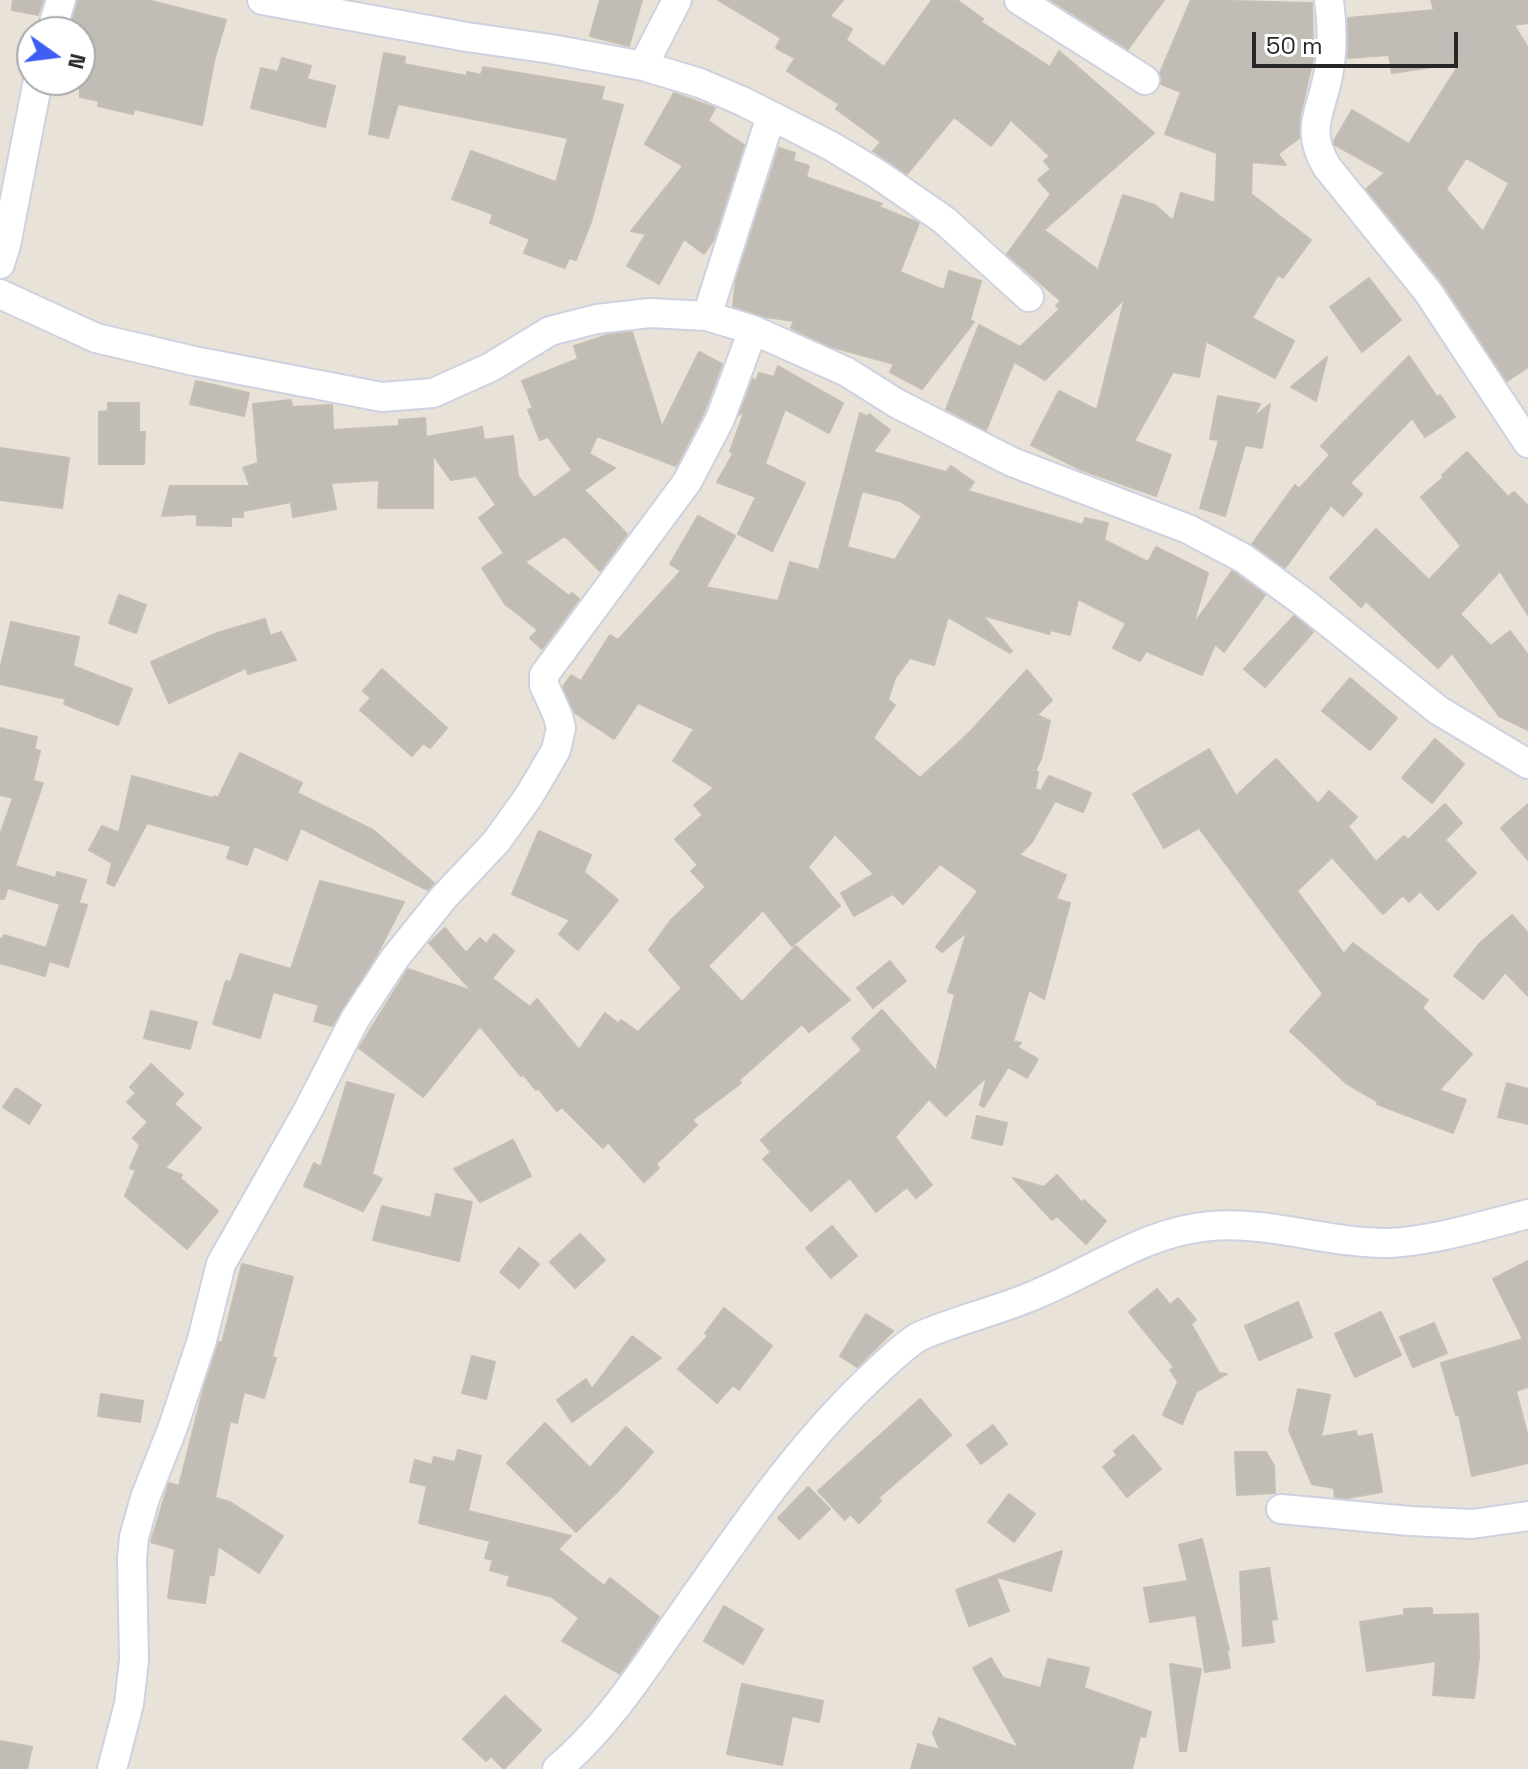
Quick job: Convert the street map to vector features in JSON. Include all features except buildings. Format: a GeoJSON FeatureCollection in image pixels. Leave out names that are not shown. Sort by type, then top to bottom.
{"type":"FeatureCollection","features":[{"type":"Feature","properties":{"kind":"street"},"geometry":{"type":"LineString","coordinates":[[262,0],[643,66],[700,83],[831,146],[888,181],[944,220],[1029,297]]}},
{"type":"Feature","properties":{"kind":"street"},"geometry":{"type":"LineString","coordinates":[[643,66],[677,0]]}},
{"type":"Feature","properties":{"kind":"street"},"geometry":{"type":"LineString","coordinates":[[1019,0],[1145,80]]}},
{"type":"Feature","properties":{"kind":"street"},"geometry":{"type":"LineString","coordinates":[[1329,0],[1332,25],[1329,71],[1318,113],[1315,134],[1317,149],[1327,167],[1428,292],[1528,443]]}},
{"type":"Feature","properties":{"kind":"street"},"geometry":{"type":"LineString","coordinates":[[0,264],[35,96]]}},
{"type":"Feature","properties":{"kind":"street"},"geometry":{"type":"LineString","coordinates":[[707,316],[771,116]]}},
{"type":"Feature","properties":{"kind":"street"},"geometry":{"type":"LineString","coordinates":[[0,294],[96,338],[194,361],[382,397],[433,393],[491,367],[550,331],[597,319],[650,313],[707,316],[753,330],[847,372],[896,403],[1012,462],[1188,529],[1243,558],[1438,710],[1528,764]]}},
{"type":"Feature","properties":{"kind":"street"},"geometry":{"type":"LineString","coordinates":[[112,1769],[129,1704],[132,1675],[134,1537],[202,1340],[221,1264],[306,1114],[355,1019],[395,958],[444,897],[496,842],[529,796],[556,750],[561,728],[544,685],[544,675],[687,482],[720,419],[753,330]]}},
{"type":"Feature","properties":{"kind":"street"},"geometry":{"type":"LineString","coordinates":[[557,1769],[586,1745],[616,1708],[758,1507],[827,1421],[901,1348],[918,1337],[1038,1294],[1151,1239],[1210,1226],[1263,1226],[1317,1237],[1387,1243],[1459,1232],[1528,1214]]}},
{"type":"Feature","properties":{"kind":"street"},"geometry":{"type":"LineString","coordinates":[[1281,1509],[1472,1524],[1528,1516]]}}]}
